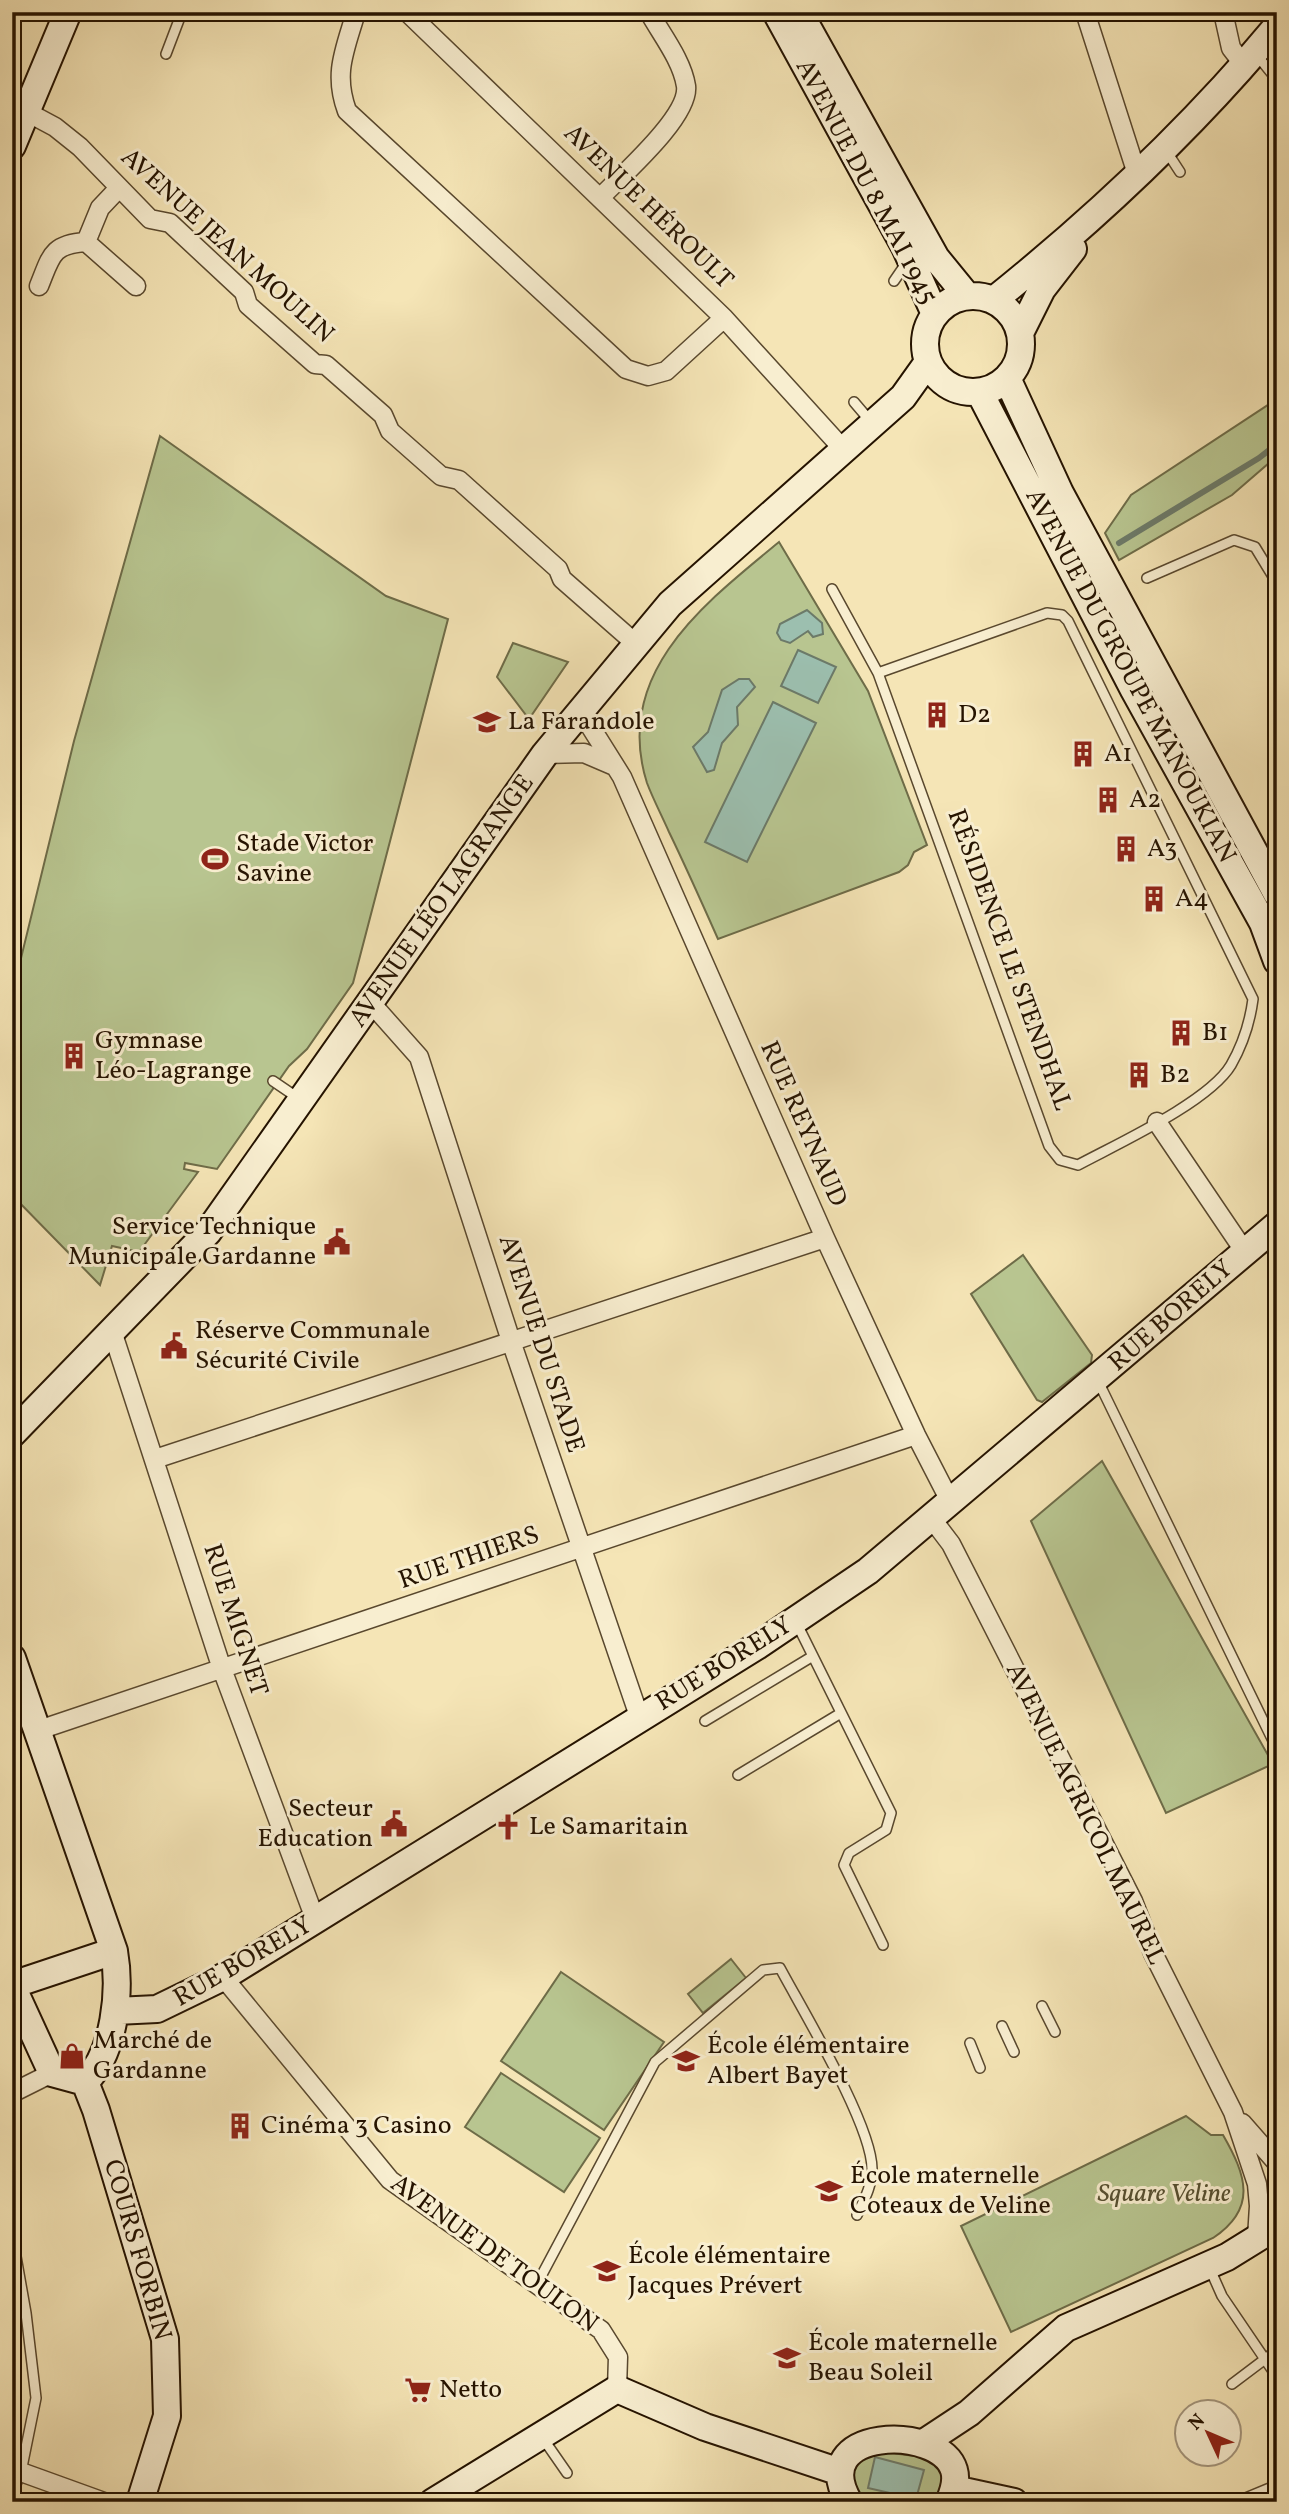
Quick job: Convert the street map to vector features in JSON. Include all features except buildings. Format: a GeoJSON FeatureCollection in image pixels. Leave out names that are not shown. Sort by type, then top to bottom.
{"type":"FeatureCollection","features":[{"type":"Feature","properties":{"kind":"main road"},"geometry":{"type":"LineString","coordinates":[[12,146],[68,12]]}},
{"type":"Feature","properties":{"kind":"main road","name":"AVENUE DU 8 MAI 1945"},"geometry":{"type":"LineString","coordinates":[[792,21],[935,314]]}},
{"type":"Feature","properties":{"kind":"main road","name":"AVENUE DU 8 MAI 1945"},"geometry":{"type":"LineString","coordinates":[[792,21],[929,247],[967,296]]}},
{"type":"Feature","properties":{"kind":"main road"},"geometry":{"type":"LineString","coordinates":[[1020,333],[1042,289],[1104,209],[1249,59],[1277,26]]}},
{"type":"Feature","properties":{"kind":"main road"},"geometry":{"type":"LineString","coordinates":[[994,300],[1104,209]]}},
{"type":"Feature","properties":{"kind":"main road"},"geometry":{"type":"LineString","coordinates":[[967,296],[994,300],[1007,310],[1020,333],[1021,355],[1007,378],[980,393],[962,392],[946,384],[928,362],[924,345],[927,329],[935,314],[955,299],[967,296]]}},
{"type":"Feature","properties":{"kind":"main road","name":"AVENUE LÉO LAGRANGE"},"geometry":{"type":"LineString","coordinates":[[12,1434],[113,1334],[208,1232],[545,754],[635,643],[670,604],[903,397],[928,362]]}},
{"type":"Feature","properties":{"kind":"main road","name":"AVENUE DU GROUPE MANOUKIAN"},"geometry":{"type":"LineString","coordinates":[[1007,378],[1060,493],[1277,894]]}},
{"type":"Feature","properties":{"kind":"main road","name":"AVENUE LÉO LAGRANGE"},"geometry":{"type":"LineString","coordinates":[[903,397],[946,384]]}},
{"type":"Feature","properties":{"kind":"main road","name":"AVENUE DU GROUPE MANOUKIAN"},"geometry":{"type":"LineString","coordinates":[[980,393],[1134,690],[1263,923],[1277,961]]}},
{"type":"Feature","properties":{"kind":"main road","name":"RUE BORELY"},"geometry":{"type":"LineString","coordinates":[[116,2011],[157,2009],[223,1977],[795,1620],[868,1571],[1277,1225]]}},
{"type":"Feature","properties":{"kind":"main road"},"geometry":{"type":"LineString","coordinates":[[12,1658],[114,1951],[118,1974],[116,2011],[96,2066],[85,2082],[52,2073],[12,1986],[114,1951]]}},
{"type":"Feature","properties":{"kind":"main road","name":"COURS FORBIN"},"geometry":{"type":"LineString","coordinates":[[85,2082],[96,2110],[165,2339],[167,2416],[139,2502]]}},
{"type":"Feature","properties":{"kind":"main road","name":"AVENUE AGRICOL MAUREL"},"geometry":{"type":"LineString","coordinates":[[922,2444],[970,2413],[1066,2328],[1208,2265],[1267,2232]]}},
{"type":"Feature","properties":{"kind":"main road"},"geometry":{"type":"LineString","coordinates":[[433,2502],[617,2389],[705,2427],[839,2472]]}},
{"type":"Feature","properties":{"kind":"main road"},"geometry":{"type":"LineString","coordinates":[[849,2502],[842,2489],[839,2472],[846,2457],[857,2447],[874,2439],[922,2444],[945,2455],[955,2471],[951,2496],[1014,2502]]}},
{"type":"Feature","properties":{"kind":"street"},"geometry":{"type":"LineString","coordinates":[[356,12],[340,68],[339,88],[347,111],[626,369],[648,376],[666,371],[724,318]]}},
{"type":"Feature","properties":{"kind":"street","name":"AVENUE HÉROULT"},"geometry":{"type":"LineString","coordinates":[[407,12],[724,318],[844,449]]}},
{"type":"Feature","properties":{"kind":"street"},"geometry":{"type":"LineString","coordinates":[[601,197],[667,127],[683,104],[686,87],[680,68],[649,12]]}},
{"type":"Feature","properties":{"kind":"street"},"geometry":{"type":"LineString","coordinates":[[1085,12],[1137,174]]}},
{"type":"Feature","properties":{"kind":"street"},"geometry":{"type":"LineString","coordinates":[[1223,12],[1231,48],[1249,59]]}},
{"type":"Feature","properties":{"kind":"street","name":"AVENUE JEAN MOULIN"},"geometry":{"type":"LineString","coordinates":[[27,112],[55,127],[80,147],[150,219],[170,223],[244,292],[248,305],[315,364],[326,365],[383,415],[390,431],[441,476],[459,480],[558,569],[562,579],[635,643]]}},
{"type":"Feature","properties":{"kind":"street"},"geometry":{"type":"LineString","coordinates":[[86,243],[100,208],[118,189]]}},
{"type":"Feature","properties":{"kind":"street"},"geometry":{"type":"LineString","coordinates":[[39,286],[52,254],[60,246],[86,243],[135,286]]}},
{"type":"Feature","properties":{"kind":"street","name":"RUE REYNAUD"},"geometry":{"type":"LineString","coordinates":[[580,710],[622,777],[825,1238],[916,1435],[942,1511]]}},
{"type":"Feature","properties":{"kind":"street"},"geometry":{"type":"LineString","coordinates":[[545,754],[584,753],[612,765]]}},
{"type":"Feature","properties":{"kind":"street","name":"AVENUE DU STADE"},"geometry":{"type":"LineString","coordinates":[[370,1003],[419,1057],[511,1342],[639,1716]]}},
{"type":"Feature","properties":{"kind":"street"},"geometry":{"type":"LineString","coordinates":[[1157,1122],[1245,1252]]}},
{"type":"Feature","properties":{"kind":"street"},"geometry":{"type":"LineString","coordinates":[[155,1459],[825,1238]]}},
{"type":"Feature","properties":{"kind":"street","name":"RUE MIGNET"},"geometry":{"type":"LineString","coordinates":[[113,1334],[222,1670],[311,1908],[318,1919]]}},
{"type":"Feature","properties":{"kind":"street","name":"RUE THIERS"},"geometry":{"type":"LineString","coordinates":[[39,1730],[916,1435]]}},
{"type":"Feature","properties":{"kind":"street","name":"AVENUE AGRICOL MAUREL"},"geometry":{"type":"LineString","coordinates":[[942,1511],[951,1544],[1127,1889],[1153,1953],[1233,2112],[1257,2184],[1259,2206],[1267,2232]]}},
{"type":"Feature","properties":{"kind":"street","name":"AVENUE DE TOULON"},"geometry":{"type":"LineString","coordinates":[[223,1977],[369,2158],[390,2179],[601,2330],[618,2357],[617,2389]]}},
{"type":"Feature","properties":{"kind":"street"},"geometry":{"type":"LineString","coordinates":[[12,2093],[52,2073]]}},
{"type":"Feature","properties":{"kind":"street","name":"AVENUE AGRICOL MAUREL"},"geometry":{"type":"LineString","coordinates":[[1233,2112],[1277,2163]]}},
{"type":"Feature","properties":{"kind":"street"},"geometry":{"type":"LineString","coordinates":[[21,2472],[104,2502]]}},
{"type":"Feature","properties":{"kind":"lane"},"geometry":{"type":"LineString","coordinates":[[166,54],[182,12]]}},
{"type":"Feature","properties":{"kind":"lane"},"geometry":{"type":"LineString","coordinates":[[1249,59],[1277,80]]}},
{"type":"Feature","properties":{"kind":"lane"},"geometry":{"type":"LineString","coordinates":[[1164,147],[1180,172]]}},
{"type":"Feature","properties":{"kind":"lane"},"geometry":{"type":"LineString","coordinates":[[894,281],[910,258]]}},
{"type":"Feature","properties":{"kind":"lane"},"geometry":{"type":"LineString","coordinates":[[854,402],[873,424]]}},
{"type":"Feature","properties":{"kind":"lane"},"geometry":{"type":"LineString","coordinates":[[1147,578],[1234,540],[1255,547],[1277,583]]}},
{"type":"Feature","properties":{"kind":"lane","name":"RÉSIDENCE LE STENDHAL"},"geometry":{"type":"LineString","coordinates":[[832,589],[877,673],[1049,1146],[1060,1160],[1078,1165],[1157,1122],[1216,1083],[1230,1066],[1249,1025],[1253,999],[1068,621],[1062,615],[1047,614],[877,673]]}},
{"type":"Feature","properties":{"kind":"lane"},"geometry":{"type":"LineString","coordinates":[[273,1081],[302,1100]]}},
{"type":"Feature","properties":{"kind":"lane"},"geometry":{"type":"LineString","coordinates":[[1097,1380],[1277,1749]]}},
{"type":"Feature","properties":{"kind":"lane"},"geometry":{"type":"LineString","coordinates":[[795,1620],[891,1813],[886,1830],[849,1853],[844,1866],[883,1945]]}},
{"type":"Feature","properties":{"kind":"lane"},"geometry":{"type":"LineString","coordinates":[[705,1721],[813,1656]]}},
{"type":"Feature","properties":{"kind":"lane"},"geometry":{"type":"LineString","coordinates":[[738,1775],[841,1713]]}},
{"type":"Feature","properties":{"kind":"lane"},"geometry":{"type":"LineString","coordinates":[[537,2284],[655,2062],[763,1970],[780,1968],[866,2136],[872,2168],[869,2190],[857,2215]]}},
{"type":"Feature","properties":{"kind":"lane"},"geometry":{"type":"LineString","coordinates":[[1042,2006],[1055,2032]]}},
{"type":"Feature","properties":{"kind":"lane"},"geometry":{"type":"LineString","coordinates":[[1002,2026],[1014,2052]]}},
{"type":"Feature","properties":{"kind":"lane"},"geometry":{"type":"LineString","coordinates":[[970,2043],[980,2068]]}},
{"type":"Feature","properties":{"kind":"lane"},"geometry":{"type":"LineString","coordinates":[[12,2234],[36,2398],[21,2472],[12,2494]]}},
{"type":"Feature","properties":{"kind":"lane"},"geometry":{"type":"LineString","coordinates":[[1208,2265],[1222,2296],[1277,2377]]}},
{"type":"Feature","properties":{"kind":"lane"},"geometry":{"type":"LineString","coordinates":[[1232,2384],[1277,2350]]}},
{"type":"Feature","properties":{"kind":"lane"},"geometry":{"type":"LineString","coordinates":[[541,2436],[567,2473]]}},
{"type":"Feature","properties":{"kind":"lane"},"geometry":{"type":"LineString","coordinates":[[1236,2502],[1277,2485]]}},
{"type":"Feature","properties":{"kind":"green space"},"geometry":{"type":"Polygon","coordinates":[[[1277,399],[1277,456],[1232,495],[1119,560],[1105,533],[1131,495],[1277,399]]]}},
{"type":"Feature","properties":{"kind":"green space","name":"Stade Victor Savine"},"geometry":{"type":"Polygon","coordinates":[[[160,436],[386,596],[448,619],[353,983],[307,1049],[289,1066],[217,1169],[185,1163],[184,1169],[198,1172],[139,1252],[112,1246],[100,1285],[12,1195],[12,995],[74,741],[160,436]]]}},
{"type":"Feature","properties":{"kind":"green space"},"geometry":{"type":"Polygon","coordinates":[[[779,542],[868,691],[927,845],[914,852],[908,865],[899,872],[718,939],[647,783],[640,744],[642,708],[654,674],[672,644],[695,616],[779,542]]]}},
{"type":"Feature","properties":{"kind":"green space"},"geometry":{"type":"Polygon","coordinates":[[[513,643],[568,662],[529,719],[497,677],[513,643]]]}},
{"type":"Feature","properties":{"kind":"green space"},"geometry":{"type":"Polygon","coordinates":[[[1023,1255],[1092,1355],[1091,1363],[1042,1402],[1037,1400],[971,1294],[1023,1255]]]}},
{"type":"Feature","properties":{"kind":"green space"},"geometry":{"type":"Polygon","coordinates":[[[1102,1461],[1273,1764],[1166,1813],[1031,1521],[1102,1461]]]}},
{"type":"Feature","properties":{"kind":"green space"},"geometry":{"type":"Polygon","coordinates":[[[731,1959],[746,1978],[703,2013],[688,1994],[731,1959]]]}},
{"type":"Feature","properties":{"kind":"green space"},"geometry":{"type":"Polygon","coordinates":[[[561,1972],[664,2042],[604,2130],[501,2061],[561,1972]]]}},
{"type":"Feature","properties":{"kind":"green space"},"geometry":{"type":"Polygon","coordinates":[[[501,2073],[600,2138],[564,2192],[465,2127],[501,2073]]]}},
{"type":"Feature","properties":{"kind":"green space","name":"Square Veline"},"geometry":{"type":"Polygon","coordinates":[[[1186,2116],[1211,2135],[1223,2135],[1231,2150],[1242,2177],[1244,2190],[1237,2215],[1213,2238],[1011,2332],[961,2226],[1186,2116]]]}},
{"type":"Feature","properties":{"kind":"green space"},"geometry":{"type":"Polygon","coordinates":[[[875,2451],[931,2458],[943,2472],[945,2486],[935,2502],[864,2502],[857,2498],[849,2474],[860,2457],[875,2451]]]}},
{"type":"Feature","properties":{"kind":"shaded area"},"geometry":{"type":"Polygon","coordinates":[[[807,610],[822,623],[823,634],[813,637],[808,631],[790,643],[781,640],[777,633],[780,624],[807,610]]]}},
{"type":"Feature","properties":{"kind":"shaded area"},"geometry":{"type":"Polygon","coordinates":[[[798,650],[836,667],[818,703],[781,686],[798,650]]]}},
{"type":"Feature","properties":{"kind":"shaded area"},"geometry":{"type":"Polygon","coordinates":[[[739,679],[749,679],[755,687],[737,707],[738,725],[722,743],[714,770],[707,772],[693,747],[708,732],[722,690],[739,679]]]}},
{"type":"Feature","properties":{"kind":"shaded area"},"geometry":{"type":"Polygon","coordinates":[[[773,702],[816,723],[747,862],[705,842],[773,702]]]}},
{"type":"Feature","properties":{"kind":"shaded area"},"geometry":{"type":"Polygon","coordinates":[[[875,2457],[924,2470],[916,2499],[868,2488],[875,2457]]]}},
{"type":"Feature","properties":{"kind":"waterway"},"geometry":{"type":"LineString","coordinates":[[1119,543],[1259,458],[1277,444]]}},
{"type":"Feature","properties":{"kind":"place","name":"D2"},"geometry":{"type":"Point","coordinates":[937,715]}},
{"type":"Feature","properties":{"kind":"place","name":"La Farandole"},"geometry":{"type":"Point","coordinates":[487,722]}},
{"type":"Feature","properties":{"kind":"place","name":"A1"},"geometry":{"type":"Point","coordinates":[1083,754]}},
{"type":"Feature","properties":{"kind":"place","name":"A2"},"geometry":{"type":"Point","coordinates":[1108,800]}},
{"type":"Feature","properties":{"kind":"place","name":"A3"},"geometry":{"type":"Point","coordinates":[1126,849]}},
{"type":"Feature","properties":{"kind":"place","name":"Stade Victor Savine"},"geometry":{"type":"Point","coordinates":[215,859]}},
{"type":"Feature","properties":{"kind":"place","name":"A4"},"geometry":{"type":"Point","coordinates":[1154,899]}},
{"type":"Feature","properties":{"kind":"place","name":"B1"},"geometry":{"type":"Point","coordinates":[1181,1033]}},
{"type":"Feature","properties":{"kind":"place","name":"Gymnase Léo-Lagrange"},"geometry":{"type":"Point","coordinates":[74,1056]}},
{"type":"Feature","properties":{"kind":"place","name":"B2"},"geometry":{"type":"Point","coordinates":[1139,1075]}},
{"type":"Feature","properties":{"kind":"place","name":"Service Technique Municipale Gardanne"},"geometry":{"type":"Point","coordinates":[337,1242]}},
{"type":"Feature","properties":{"kind":"place","name":"Réserve Communale Sécurité Civile"},"geometry":{"type":"Point","coordinates":[174,1346]}},
{"type":"Feature","properties":{"kind":"place","name":"Secteur Education"},"geometry":{"type":"Point","coordinates":[394,1824]}},
{"type":"Feature","properties":{"kind":"place","name":"Le Samaritain"},"geometry":{"type":"Point","coordinates":[508,1827]}},
{"type":"Feature","properties":{"kind":"place","name":"Marché de Gardanne"},"geometry":{"type":"Point","coordinates":[72,2056]}},
{"type":"Feature","properties":{"kind":"place","name":"École élémentaire Albert Bayet"},"geometry":{"type":"Point","coordinates":[686,2061]}},
{"type":"Feature","properties":{"kind":"place","name":"Cinéma 3 Casino"},"geometry":{"type":"Point","coordinates":[240,2126]}},
{"type":"Feature","properties":{"kind":"place","name":"École maternelle Coteaux de Veline"},"geometry":{"type":"Point","coordinates":[829,2191]}},
{"type":"Feature","properties":{"kind":"place","name":"École élémentaire Jacques Prévert"},"geometry":{"type":"Point","coordinates":[607,2271]}},
{"type":"Feature","properties":{"kind":"place","name":"École maternelle Beau Soleil"},"geometry":{"type":"Point","coordinates":[787,2358]}},
{"type":"Feature","properties":{"kind":"place","name":"Netto"},"geometry":{"type":"Point","coordinates":[418,2390]}}]}
